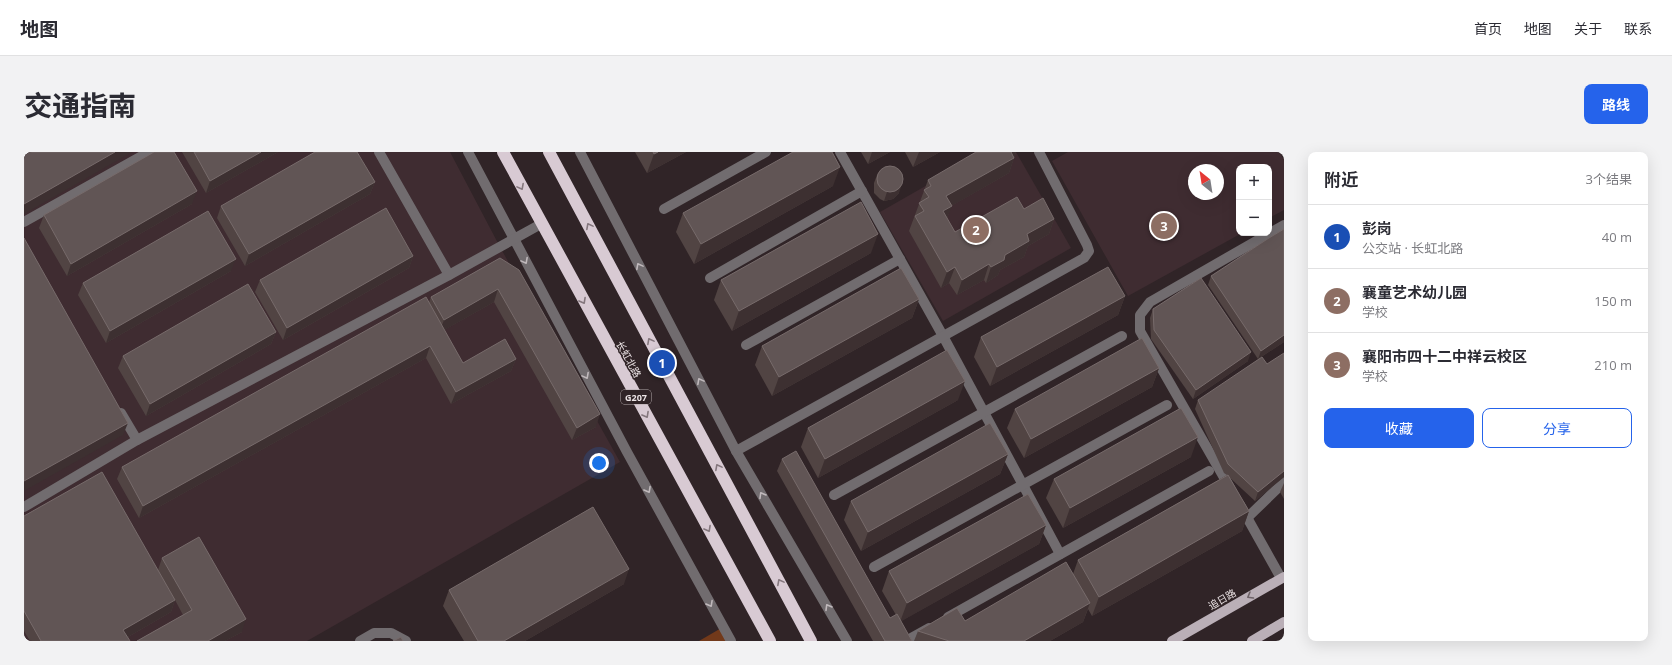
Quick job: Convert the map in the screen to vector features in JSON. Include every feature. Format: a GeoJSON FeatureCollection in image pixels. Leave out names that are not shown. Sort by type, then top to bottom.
{"type":"FeatureCollection","features":[{"type":"Feature","properties":{"kind":"highway","name":"长虹北路"},"geometry":{"type":"LineString","coordinates":[[503,152],[770,641]]}},
{"type":"Feature","properties":{"kind":"highway"},"geometry":{"type":"LineString","coordinates":[[549,152],[811,641]]}},
{"type":"Feature","properties":{"kind":"main road","name":"追日路"},"geometry":{"type":"LineString","coordinates":[[1172,641],[1283,578]]}},
{"type":"Feature","properties":{"kind":"main road"},"geometry":{"type":"LineString","coordinates":[[1252,641],[1284,622]]}},
{"type":"Feature","properties":{"kind":"street"},"geometry":{"type":"LineString","coordinates":[[24,222],[149,152]]}},
{"type":"Feature","properties":{"kind":"street"},"geometry":{"type":"LineString","coordinates":[[379,152],[449,275]]}},
{"type":"Feature","properties":{"kind":"street"},"geometry":{"type":"LineString","coordinates":[[468,152],[630,459],[730,641]]}},
{"type":"Feature","properties":{"kind":"street"},"geometry":{"type":"LineString","coordinates":[[580,152],[736,451],[847,641]]}},
{"type":"Feature","properties":{"kind":"street"},"geometry":{"type":"LineString","coordinates":[[664,209],[766,152]]}},
{"type":"Feature","properties":{"kind":"street"},"geometry":{"type":"LineString","coordinates":[[840,152],[943,336],[1060,554]]}},
{"type":"Feature","properties":{"kind":"street"},"geometry":{"type":"LineString","coordinates":[[736,451],[1084,258],[1089,251],[1087,245],[1038,152]]}},
{"type":"Feature","properties":{"kind":"street"},"geometry":{"type":"LineString","coordinates":[[710,278],[862,191]]}},
{"type":"Feature","properties":{"kind":"street"},"geometry":{"type":"LineString","coordinates":[[24,507],[137,440],[449,275],[541,224]]}},
{"type":"Feature","properties":{"kind":"street"},"geometry":{"type":"LineString","coordinates":[[1283,578],[1140,331],[1140,315],[1150,302],[1284,225]]}},
{"type":"Feature","properties":{"kind":"street"},"geometry":{"type":"LineString","coordinates":[[746,345],[900,259]]}},
{"type":"Feature","properties":{"kind":"street"},"geometry":{"type":"LineString","coordinates":[[834,495],[1122,336]]}},
{"type":"Feature","properties":{"kind":"street"},"geometry":{"type":"LineString","coordinates":[[874,566],[1167,405]]}},
{"type":"Feature","properties":{"kind":"street"},"geometry":{"type":"LineString","coordinates":[[117,406],[137,440]]}},
{"type":"Feature","properties":{"kind":"street"},"geometry":{"type":"LineString","coordinates":[[911,638],[1209,471]]}},
{"type":"Feature","properties":{"kind":"street"},"geometry":{"type":"LineString","coordinates":[[1247,518],[1284,482]]}},
{"type":"Feature","properties":{"kind":"street"},"geometry":{"type":"LineString","coordinates":[[360,641],[374,632],[391,633],[406,641]]}},
{"type":"Feature","properties":{"kind":"shaded area"},"geometry":{"type":"Polygon","coordinates":[[[24,152],[450,152],[500,247],[620,462],[307,641],[24,641],[24,152]]]}},
{"type":"Feature","properties":{"kind":"shaded area"},"geometry":{"type":"Polygon","coordinates":[[[985,152],[1016,152],[1071,248],[943,321],[880,212],[985,152]]]}},
{"type":"Feature","properties":{"kind":"shaded area"},"geometry":{"type":"Polygon","coordinates":[[[1068,152],[1279,152],[1284,160],[1284,210],[1272,216],[1272,164],[1236,164],[1237,236],[1128,296],[1052,161],[1068,152]]]}},
{"type":"Feature","properties":{"kind":"shaded area"},"geometry":{"type":"Polygon","coordinates":[[[723,627],[731,641],[699,641],[723,627]]]}},
{"type":"Feature","properties":{"kind":"building"},"geometry":{"type":"Polygon","coordinates":[[[24,152],[115,152],[24,204],[24,152]]]}},
{"type":"Feature","properties":{"kind":"building"},"geometry":{"type":"Polygon","coordinates":[[[154,152],[174,152],[197,191],[71,264],[44,215],[154,152]]]}},
{"type":"Feature","properties":{"kind":"building"},"geometry":{"type":"Polygon","coordinates":[[[194,152],[261,152],[210,181],[194,152]]]}},
{"type":"Feature","properties":{"kind":"building"},"geometry":{"type":"Polygon","coordinates":[[[315,152],[357,152],[375,182],[249,254],[221,206],[315,152]]]}},
{"type":"Feature","properties":{"kind":"building"},"geometry":{"type":"Polygon","coordinates":[[[793,152],[832,152],[840,167],[701,244],[683,213],[793,152]]]}},
{"type":"Feature","properties":{"kind":"building"},"geometry":{"type":"Polygon","coordinates":[[[976,152],[1011,152],[1014,158],[946,196],[952,206],[943,211],[955,232],[1017,197],[1024,209],[1043,198],[1054,219],[1027,234],[1029,241],[1005,255],[1004,260],[991,267],[989,264],[962,280],[955,267],[947,272],[915,216],[924,211],[919,203],[929,197],[924,190],[931,186],[928,180],[976,152]]]}},
{"type":"Feature","properties":{"kind":"building"},"geometry":{"type":"Polygon","coordinates":[[[890,166],[899,170],[903,179],[899,188],[890,192],[881,188],[877,179],[881,170],[890,166]]]}},
{"type":"Feature","properties":{"kind":"building"},"geometry":{"type":"Polygon","coordinates":[[[861,202],[878,234],[739,311],[721,280],[861,202]]]}},
{"type":"Feature","properties":{"kind":"building"},"geometry":{"type":"Polygon","coordinates":[[[386,208],[413,256],[287,328],[260,280],[386,208]]]}},
{"type":"Feature","properties":{"kind":"building"},"geometry":{"type":"Polygon","coordinates":[[[208,211],[236,259],[110,331],[83,283],[208,211]]]}},
{"type":"Feature","properties":{"kind":"building"},"geometry":{"type":"Polygon","coordinates":[[[1284,229],[1284,335],[1261,351],[1211,276],[1284,229]]]}},
{"type":"Feature","properties":{"kind":"building"},"geometry":{"type":"Polygon","coordinates":[[[24,238],[128,423],[24,481],[24,238]]]}},
{"type":"Feature","properties":{"kind":"building"},"geometry":{"type":"Polygon","coordinates":[[[500,258],[519,270],[600,414],[577,428],[498,289],[444,320],[431,297],[500,258]]]}},
{"type":"Feature","properties":{"kind":"building"},"geometry":{"type":"Polygon","coordinates":[[[1108,267],[1125,296],[997,367],[981,337],[1108,267]]]}},
{"type":"Feature","properties":{"kind":"building"},"geometry":{"type":"Polygon","coordinates":[[[901,268],[919,299],[779,377],[762,346],[901,268]]]}},
{"type":"Feature","properties":{"kind":"building"},"geometry":{"type":"Polygon","coordinates":[[[1201,278],[1251,352],[1196,390],[1154,330],[1153,309],[1201,278]]]}},
{"type":"Feature","properties":{"kind":"building"},"geometry":{"type":"Polygon","coordinates":[[[248,284],[276,332],[150,404],[123,356],[248,284]]]}},
{"type":"Feature","properties":{"kind":"building"},"geometry":{"type":"Polygon","coordinates":[[[426,297],[463,363],[505,339],[516,359],[456,392],[430,346],[143,506],[122,467],[426,297]]]}},
{"type":"Feature","properties":{"kind":"building"},"geometry":{"type":"Polygon","coordinates":[[[1142,338],[1159,368],[1031,439],[1015,409],[1142,338]]]}},
{"type":"Feature","properties":{"kind":"building"},"geometry":{"type":"Polygon","coordinates":[[[947,350],[965,381],[825,459],[808,428],[947,350]]]}},
{"type":"Feature","properties":{"kind":"building"},"geometry":{"type":"Polygon","coordinates":[[[1284,353],[1284,471],[1258,492],[1228,464],[1198,400],[1262,357],[1267,364],[1284,353]]]}},
{"type":"Feature","properties":{"kind":"building"},"geometry":{"type":"Polygon","coordinates":[[[1181,408],[1198,437],[1070,508],[1054,479],[1181,408]]]}},
{"type":"Feature","properties":{"kind":"building"},"geometry":{"type":"Polygon","coordinates":[[[990,423],[1008,454],[868,532],[851,501],[990,423]]]}},
{"type":"Feature","properties":{"kind":"building"},"geometry":{"type":"Polygon","coordinates":[[[796,451],[890,618],[897,614],[912,641],[885,641],[782,459],[796,451]]]}},
{"type":"Feature","properties":{"kind":"building"},"geometry":{"type":"Polygon","coordinates":[[[102,472],[175,600],[123,630],[130,641],[41,641],[24,611],[24,516],[102,472]]]}},
{"type":"Feature","properties":{"kind":"building"},"geometry":{"type":"Polygon","coordinates":[[[1228,475],[1249,511],[1099,597],[1078,560],[1228,475]]]}},
{"type":"Feature","properties":{"kind":"building"},"geometry":{"type":"Polygon","coordinates":[[[1028,494],[1046,525],[907,603],[889,571],[1028,494]]]}},
{"type":"Feature","properties":{"kind":"building"},"geometry":{"type":"Polygon","coordinates":[[[593,507],[629,569],[504,641],[478,641],[449,590],[593,507]]]}},
{"type":"Feature","properties":{"kind":"building"},"geometry":{"type":"Polygon","coordinates":[[[199,537],[246,619],[208,641],[137,641],[192,610],[162,558],[199,537]]]}},
{"type":"Feature","properties":{"kind":"building"},"geometry":{"type":"Polygon","coordinates":[[[1066,562],[1090,603],[1024,641],[949,641],[918,631],[957,608],[965,621],[1066,562]]]}},
{"type":"Feature","properties":{"kind":"building"},"geometry":{"type":"Polygon","coordinates":[[[401,637],[403,641],[393,641],[401,637]]]}},
{"type":"Feature","properties":{"kind":"place","name":"襄阳市四十二中祥云校区"},"geometry":{"type":"Point","coordinates":[1164,226]}},
{"type":"Feature","properties":{"kind":"place","name":"襄童艺术幼儿园"},"geometry":{"type":"Point","coordinates":[976,230]}},
{"type":"Feature","properties":{"kind":"place","name":"彭岗"},"geometry":{"type":"Point","coordinates":[662,363]}}]}
